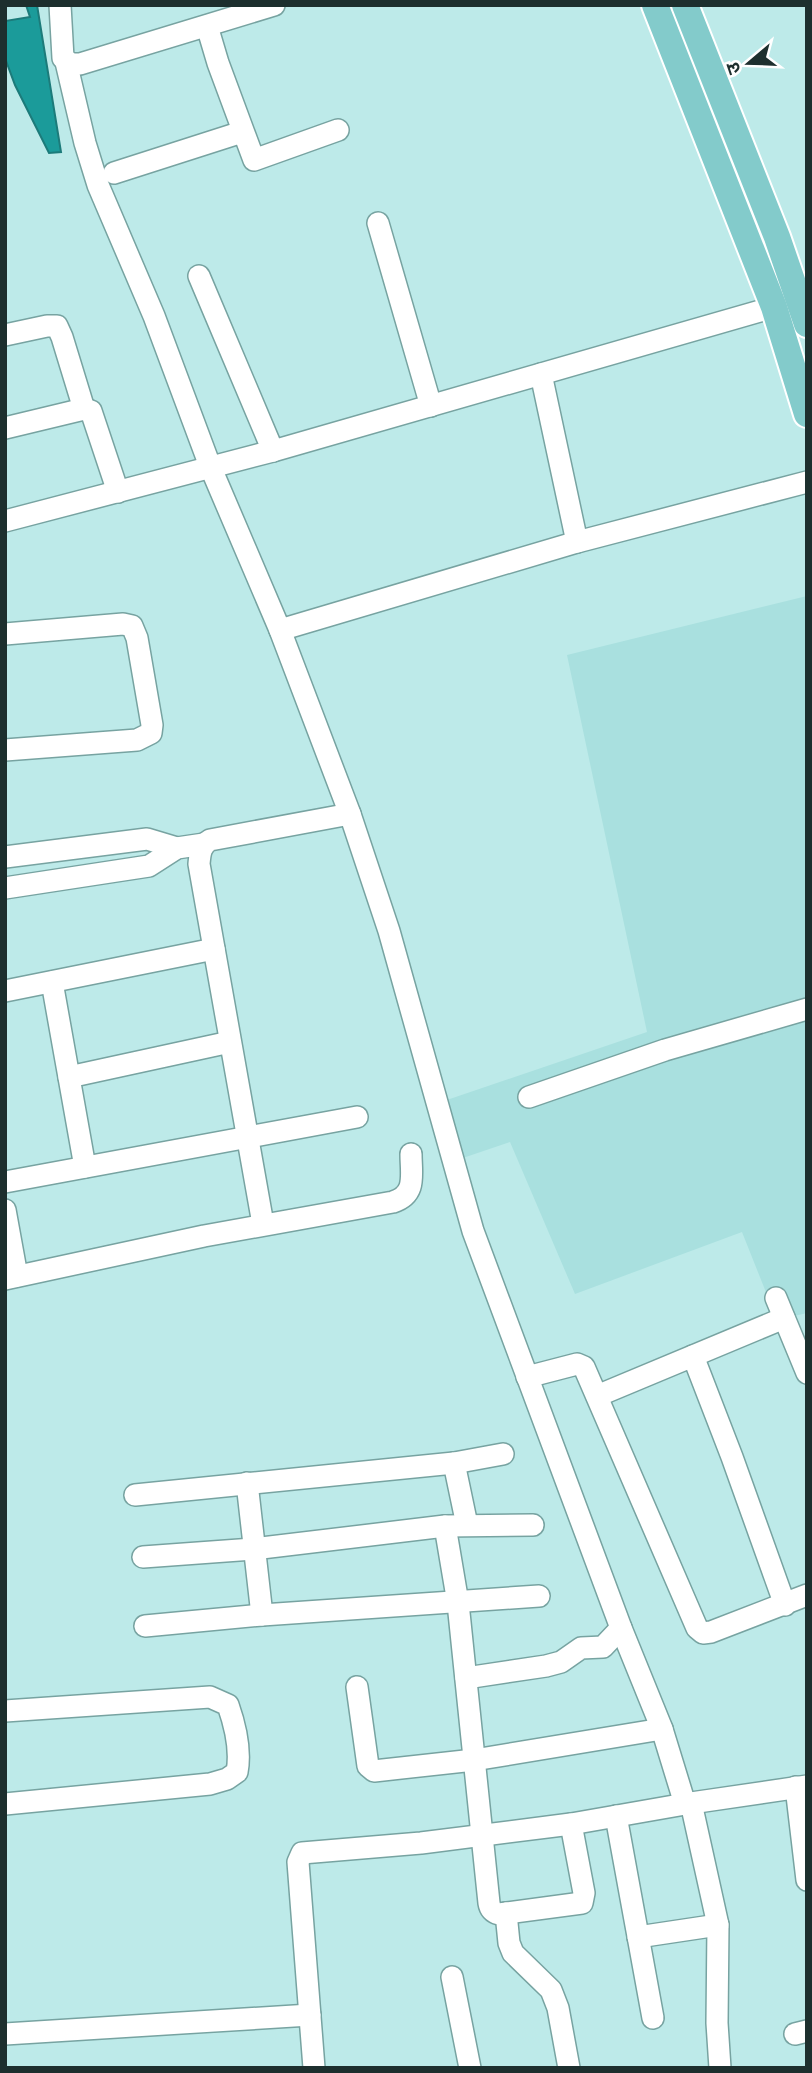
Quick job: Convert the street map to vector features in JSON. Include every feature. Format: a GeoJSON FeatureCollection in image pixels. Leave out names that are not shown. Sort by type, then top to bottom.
{"type":"FeatureCollection","features":[{"type":"Feature","properties":{"kind":"main road"},"geometry":{"type":"LineString","coordinates":[[655,5],[774,307],[807,414]]}},
{"type":"Feature","properties":{"kind":"main road"},"geometry":{"type":"LineString","coordinates":[[685,5],[777,237],[807,324]]}},
{"type":"Feature","properties":{"kind":"street"},"geometry":{"type":"LineString","coordinates":[[60,5],[61,50],[98,185],[154,316],[210,466],[280,630],[350,814],[389,931],[473,1231],[688,1803],[718,1926],[717,2023],[720,2068]]}},
{"type":"Feature","properties":{"kind":"street"},"geometry":{"type":"LineString","coordinates":[[66,62],[80,64],[274,5]]}},
{"type":"Feature","properties":{"kind":"street"},"geometry":{"type":"LineString","coordinates":[[208,26],[242,132],[254,160],[338,130]]}},
{"type":"Feature","properties":{"kind":"street"},"geometry":{"type":"LineString","coordinates":[[114,173],[242,132]]}},
{"type":"Feature","properties":{"kind":"street"},"geometry":{"type":"LineString","coordinates":[[378,223],[431,406]]}},
{"type":"Feature","properties":{"kind":"street"},"geometry":{"type":"LineString","coordinates":[[198,276],[273,451]]}},
{"type":"Feature","properties":{"kind":"street"},"geometry":{"type":"LineString","coordinates":[[5,521],[273,451],[774,307]]}},
{"type":"Feature","properties":{"kind":"street"},"geometry":{"type":"LineString","coordinates":[[5,335],[57,326],[84,409]]}},
{"type":"Feature","properties":{"kind":"street"},"geometry":{"type":"LineString","coordinates":[[541,374],[577,542]]}},
{"type":"Feature","properties":{"kind":"street"},"geometry":{"type":"LineString","coordinates":[[5,428],[84,409],[90,411],[118,492]]}},
{"type":"Feature","properties":{"kind":"street"},"geometry":{"type":"LineString","coordinates":[[280,630],[577,542],[807,482]]}},
{"type":"Feature","properties":{"kind":"street"},"geometry":{"type":"LineString","coordinates":[[5,634],[123,624],[132,626],[137,638],[152,725],[151,733],[137,740],[5,750]]}},
{"type":"Feature","properties":{"kind":"street"},"geometry":{"type":"LineString","coordinates":[[5,888],[149,866],[177,848],[350,814]]}},
{"type":"Feature","properties":{"kind":"street"},"geometry":{"type":"LineString","coordinates":[[5,857],[148,839],[177,848]]}},
{"type":"Feature","properties":{"kind":"street"},"geometry":{"type":"LineString","coordinates":[[204,844],[199,864],[263,1224]]}},
{"type":"Feature","properties":{"kind":"street"},"geometry":{"type":"LineString","coordinates":[[5,991],[214,949]]}},
{"type":"Feature","properties":{"kind":"street"},"geometry":{"type":"LineString","coordinates":[[52,982],[85,1167]]}},
{"type":"Feature","properties":{"kind":"street"},"geometry":{"type":"LineString","coordinates":[[529,1097],[665,1050],[807,1009]]}},
{"type":"Feature","properties":{"kind":"street"},"geometry":{"type":"LineString","coordinates":[[69,1077],[230,1042]]}},
{"type":"Feature","properties":{"kind":"street"},"geometry":{"type":"LineString","coordinates":[[5,1182],[357,1117]]}},
{"type":"Feature","properties":{"kind":"street"},"geometry":{"type":"LineString","coordinates":[[5,1210],[11,1277],[263,1224],[399,1200],[409,1192],[411,1154]]}},
{"type":"Feature","properties":{"kind":"street"},"geometry":{"type":"LineString","coordinates":[[776,1298],[807,1373]]}},
{"type":"Feature","properties":{"kind":"street"},"geometry":{"type":"LineString","coordinates":[[597,1396],[784,1318]]}},
{"type":"Feature","properties":{"kind":"street"},"geometry":{"type":"LineString","coordinates":[[693,1356],[785,1605]]}},
{"type":"Feature","properties":{"kind":"street"},"geometry":{"type":"LineString","coordinates":[[527,1377],[581,1365],[587,1371],[698,1628],[704,1633],[807,1595]]}},
{"type":"Feature","properties":{"kind":"street"},"geometry":{"type":"LineString","coordinates":[[135,1495],[454,1463],[503,1454]]}},
{"type":"Feature","properties":{"kind":"street"},"geometry":{"type":"LineString","coordinates":[[454,1463],[467,1525]]}},
{"type":"Feature","properties":{"kind":"street"},"geometry":{"type":"LineString","coordinates":[[247,1483],[262,1615]]}},
{"type":"Feature","properties":{"kind":"street"},"geometry":{"type":"LineString","coordinates":[[143,1557],[253,1549],[445,1526],[533,1525]]}},
{"type":"Feature","properties":{"kind":"street"},"geometry":{"type":"LineString","coordinates":[[445,1526],[458,1603],[490,1909],[499,1914],[582,1903],[584,1893],[571,1825]]}},
{"type":"Feature","properties":{"kind":"street"},"geometry":{"type":"LineString","coordinates":[[145,1626],[539,1596]]}},
{"type":"Feature","properties":{"kind":"street"},"geometry":{"type":"LineString","coordinates":[[466,1678],[554,1664],[581,1648],[603,1647],[621,1628]]}},
{"type":"Feature","properties":{"kind":"street"},"geometry":{"type":"LineString","coordinates":[[357,1687],[368,1766],[371,1770],[474,1760],[662,1729]]}},
{"type":"Feature","properties":{"kind":"street"},"geometry":{"type":"LineString","coordinates":[[5,1711],[211,1697],[228,1705],[233,1717],[239,1762],[237,1772],[227,1779],[210,1784],[5,1804]]}},
{"type":"Feature","properties":{"kind":"street"},"geometry":{"type":"LineString","coordinates":[[314,2068],[298,1862],[302,1853],[421,1843],[571,1825],[688,1803],[801,1787],[807,1880]]}},
{"type":"Feature","properties":{"kind":"street"},"geometry":{"type":"LineString","coordinates":[[616,1816],[653,2018]]}},
{"type":"Feature","properties":{"kind":"street"},"geometry":{"type":"LineString","coordinates":[[506,1913],[509,1943],[513,1953],[551,1990],[569,2068]]}},
{"type":"Feature","properties":{"kind":"street"},"geometry":{"type":"LineString","coordinates":[[638,1937],[718,1926]]}},
{"type":"Feature","properties":{"kind":"street"},"geometry":{"type":"LineString","coordinates":[[452,1977],[470,2068]]}},
{"type":"Feature","properties":{"kind":"street"},"geometry":{"type":"LineString","coordinates":[[5,2034],[310,2015]]}},
{"type":"Feature","properties":{"kind":"shaded area"},"geometry":{"type":"Polygon","coordinates":[[[807,596],[807,1313],[777,1320],[742,1232],[575,1294],[510,1142],[457,1160],[438,1103],[647,1032],[567,655],[807,596]]]}},
{"type":"Feature","properties":{"kind":"water"},"geometry":{"type":"Polygon","coordinates":[[[26,5],[37,5],[61,152],[49,153],[15,85],[5,58],[5,21],[30,17],[26,5]]]}}]}
